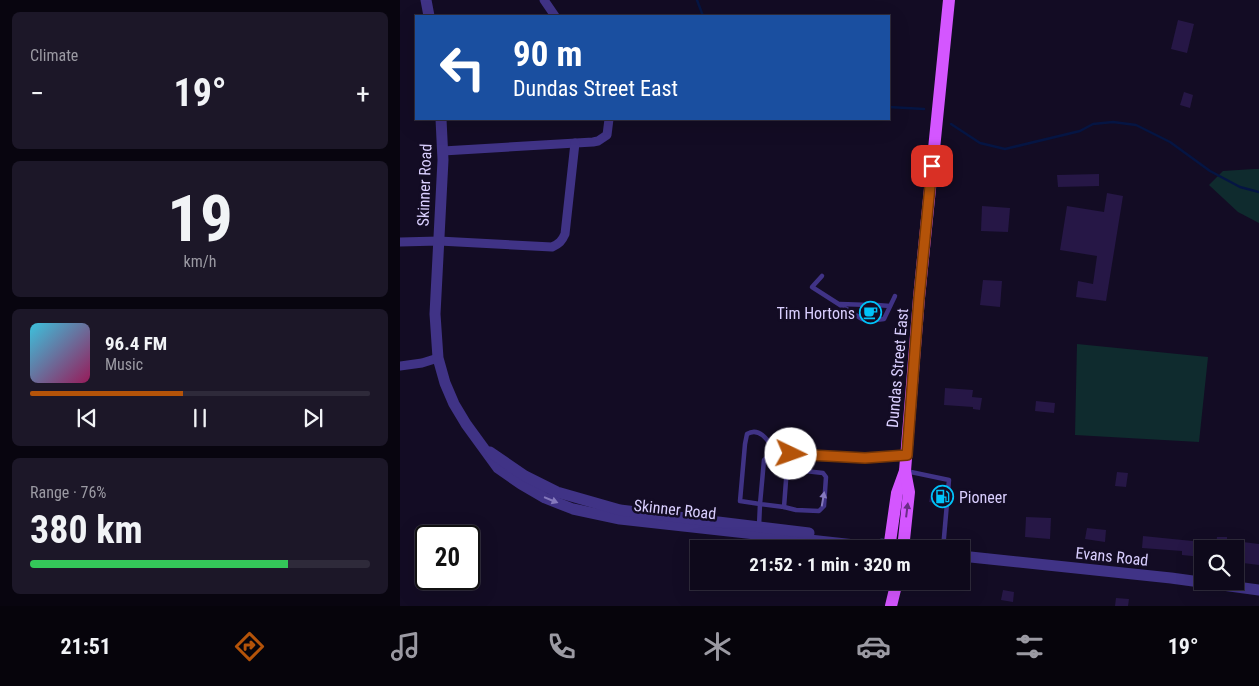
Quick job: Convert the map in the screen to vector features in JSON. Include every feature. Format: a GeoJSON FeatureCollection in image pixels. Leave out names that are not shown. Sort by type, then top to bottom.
{"type":"FeatureCollection","features":[{"type":"Feature","properties":{"kind":"main road","name":"Dundas Street East"},"geometry":{"type":"LineString","coordinates":[[904,540],[909,492],[906,471],[919,298],[949,0]]}},
{"type":"Feature","properties":{"kind":"main road","name":"Dundas Street East"},"geometry":{"type":"LineString","coordinates":[[890,540],[897,494],[906,471]]}},
{"type":"Feature","properties":{"kind":"main road"},"geometry":{"type":"LineString","coordinates":[[889,590],[890,606]]}},
{"type":"Feature","properties":{"kind":"main road"},"geometry":{"type":"LineString","coordinates":[[890,606],[894,590]]}},
{"type":"Feature","properties":{"kind":"street"},"geometry":{"type":"LineString","coordinates":[[426,0],[428,15]]}},
{"type":"Feature","properties":{"kind":"street"},"geometry":{"type":"LineString","coordinates":[[544,0],[554,15]]}},
{"type":"Feature","properties":{"kind":"street","name":"Skinner Road"},"geometry":{"type":"LineString","coordinates":[[441,120],[443,151],[435,314],[435,337],[438,358],[445,383],[454,404],[470,430],[498,468],[545,498],[573,509],[620,519],[804,540]]}},
{"type":"Feature","properties":{"kind":"street"},"geometry":{"type":"LineString","coordinates":[[443,151],[593,142],[603,138],[608,130],[609,120]]}},
{"type":"Feature","properties":{"kind":"street"},"geometry":{"type":"LineString","coordinates":[[400,242],[439,241],[552,247],[557,245],[562,241],[565,234],[575,143]]}},
{"type":"Feature","properties":{"kind":"street"},"geometry":{"type":"LineString","coordinates":[[400,366],[422,363],[438,358]]}},
{"type":"Feature","properties":{"kind":"street","name":"Skinner Road"},"geometry":{"type":"LineString","coordinates":[[486,450],[525,476],[557,492],[576,499],[620,510],[861,540]]}},
{"type":"Feature","properties":{"kind":"street","name":"Evans Road"},"geometry":{"type":"LineString","coordinates":[[970,557],[1259,590]]}},
{"type":"Feature","properties":{"kind":"lane"},"geometry":{"type":"LineString","coordinates":[[822,276],[812,287],[862,319],[868,320]]}},
{"type":"Feature","properties":{"kind":"lane"},"geometry":{"type":"LineString","coordinates":[[876,320],[884,318],[895,296]]}},
{"type":"Feature","properties":{"kind":"lane"},"geometry":{"type":"LineString","coordinates":[[839,304],[870,305]]}},
{"type":"Feature","properties":{"kind":"lane"},"geometry":{"type":"LineString","coordinates":[[877,305],[890,306]]}},
{"type":"Feature","properties":{"kind":"lane"},"geometry":{"type":"LineString","coordinates":[[780,474],[787,472],[823,473],[826,477],[824,506],[819,511],[814,512],[740,501],[744,444],[747,434],[757,432],[765,437],[775,451],[788,454],[865,458],[907,455]]}},
{"type":"Feature","properties":{"kind":"lane"},"geometry":{"type":"LineString","coordinates":[[759,526],[760,504],[764,489],[764,460],[775,451]]}},
{"type":"Feature","properties":{"kind":"lane"},"geometry":{"type":"LineString","coordinates":[[784,507],[788,454]]}},
{"type":"Feature","properties":{"kind":"lane"},"geometry":{"type":"LineString","coordinates":[[906,471],[949,480],[944,540]]}},
{"type":"Feature","properties":{"kind":"lane"},"geometry":{"type":"LineString","coordinates":[[778,490],[785,491]]}},
{"type":"Feature","properties":{"kind":"green space"},"geometry":{"type":"Polygon","coordinates":[[[1259,169],[1259,223],[1238,212],[1209,185],[1223,171],[1259,169]]]}},
{"type":"Feature","properties":{"kind":"green space"},"geometry":{"type":"Polygon","coordinates":[[[1077,344],[1208,357],[1199,442],[1075,435],[1077,344]]]}},
{"type":"Feature","properties":{"kind":"building"},"geometry":{"type":"Polygon","coordinates":[[[1178,20],[1194,24],[1187,53],[1171,49],[1178,20]]]}},
{"type":"Feature","properties":{"kind":"building"},"geometry":{"type":"Polygon","coordinates":[[[1184,92],[1193,95],[1190,108],[1180,105],[1184,92]]]}},
{"type":"Feature","properties":{"kind":"building"},"geometry":{"type":"Polygon","coordinates":[[[1099,174],[1099,186],[1058,187],[1057,175],[1099,174]]]}},
{"type":"Feature","properties":{"kind":"building"},"geometry":{"type":"Polygon","coordinates":[[[1107,193],[1123,196],[1106,301],[1076,297],[1078,281],[1093,284],[1097,256],[1060,250],[1067,206],[1104,212],[1107,193]]]}},
{"type":"Feature","properties":{"kind":"building"},"geometry":{"type":"Polygon","coordinates":[[[982,206],[1010,208],[1008,232],[981,231],[982,206]]]}},
{"type":"Feature","properties":{"kind":"building"},"geometry":{"type":"Polygon","coordinates":[[[983,280],[1002,281],[1000,307],[980,305],[983,280]]]}},
{"type":"Feature","properties":{"kind":"building"},"geometry":{"type":"Polygon","coordinates":[[[874,307],[883,311],[881,315],[874,317],[872,320],[869,316],[863,315],[864,309],[874,307]]]}},
{"type":"Feature","properties":{"kind":"building"},"geometry":{"type":"Polygon","coordinates":[[[945,388],[973,390],[972,397],[982,398],[980,410],[973,409],[973,407],[944,405],[945,388]]]}},
{"type":"Feature","properties":{"kind":"building"},"geometry":{"type":"Polygon","coordinates":[[[1036,401],[1055,403],[1054,413],[1035,411],[1036,401]]]}},
{"type":"Feature","properties":{"kind":"building"},"geometry":{"type":"Polygon","coordinates":[[[1117,472],[1128,473],[1126,487],[1115,486],[1117,472]]]}},
{"type":"Feature","properties":{"kind":"building"},"geometry":{"type":"Polygon","coordinates":[[[931,492],[944,493],[943,504],[929,502],[931,492]]]}},
{"type":"Feature","properties":{"kind":"building"},"geometry":{"type":"Polygon","coordinates":[[[1026,517],[1051,518],[1050,539],[1025,537],[1026,517]]]}},
{"type":"Feature","properties":{"kind":"building"},"geometry":{"type":"Polygon","coordinates":[[[1087,528],[1106,530],[1105,542],[1085,539],[1087,528]]]}},
{"type":"Feature","properties":{"kind":"building"},"geometry":{"type":"Polygon","coordinates":[[[1143,536],[1194,541],[1194,556],[1182,555],[1182,551],[1142,548],[1143,536]]]}},
{"type":"Feature","properties":{"kind":"building"},"geometry":{"type":"Polygon","coordinates":[[[1217,537],[1227,537],[1227,540],[1217,540],[1217,537]]]}},
{"type":"Feature","properties":{"kind":"building"},"geometry":{"type":"Polygon","coordinates":[[[1244,542],[1259,544],[1259,565],[1244,563],[1244,542]]]}},
{"type":"Feature","properties":{"kind":"building"},"geometry":{"type":"Polygon","coordinates":[[[1003,590],[1014,592],[1013,602],[1001,600],[1003,590]]]}},
{"type":"Feature","properties":{"kind":"building"},"geometry":{"type":"Polygon","coordinates":[[[1116,598],[1129,599],[1128,606],[1115,606],[1116,598]]]}},
{"type":"Feature","properties":{"kind":"waterway"},"geometry":{"type":"LineString","coordinates":[[697,0],[703,15]]}},
{"type":"Feature","properties":{"kind":"waterway"},"geometry":{"type":"LineString","coordinates":[[890,107],[924,109]]}},
{"type":"Feature","properties":{"kind":"waterway"},"geometry":{"type":"LineString","coordinates":[[951,124],[980,143],[1005,149],[1080,131],[1093,124],[1113,122],[1136,125],[1170,142],[1210,171],[1240,187],[1259,192]]}},
{"type":"Feature","properties":{"kind":"place","name":"Tim Hortons"},"geometry":{"type":"Point","coordinates":[871,313]}},
{"type":"Feature","properties":{"kind":"place","name":"Pioneer"},"geometry":{"type":"Point","coordinates":[943,497]}},
{"type":"Feature","properties":{"kind":"route"},"geometry":{"type":"LineString","coordinates":[[791,454],[865,458],[907,455],[919,298],[932,166]]}}]}
